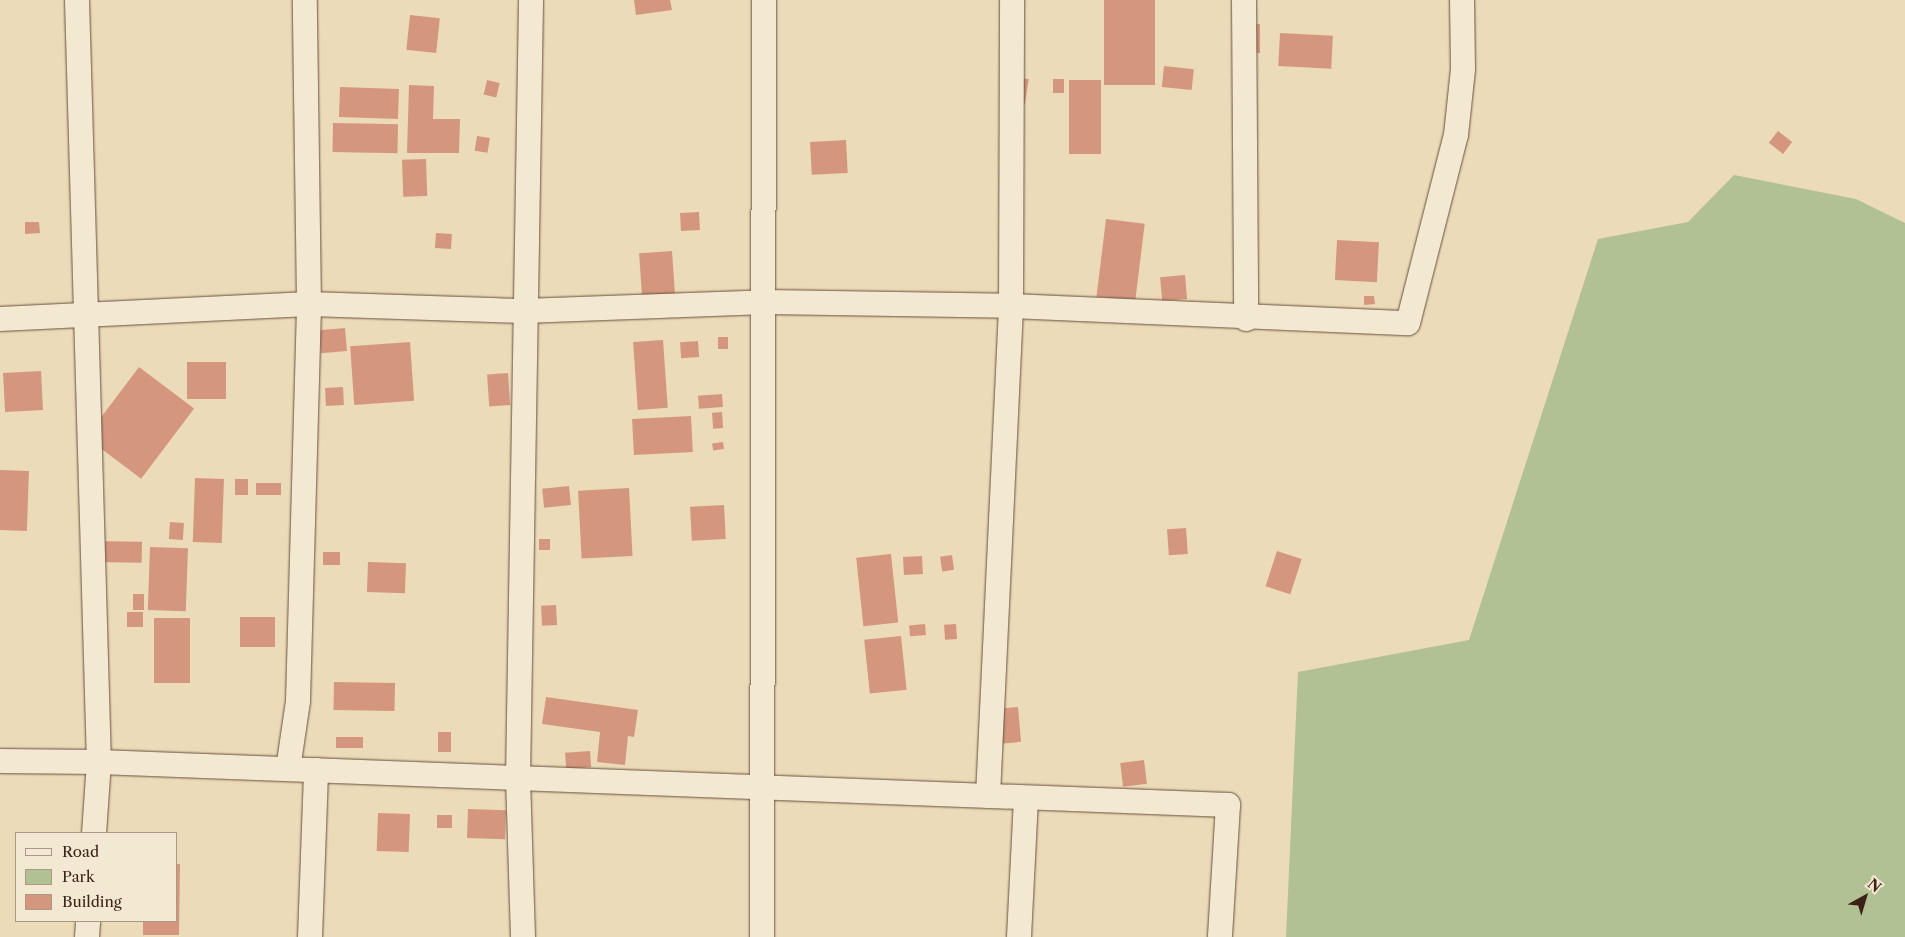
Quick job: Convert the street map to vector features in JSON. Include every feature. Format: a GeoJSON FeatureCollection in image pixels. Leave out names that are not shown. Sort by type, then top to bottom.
{"type":"FeatureCollection","features":[{"type":"Feature","properties":{"kind":"street"},"geometry":{"type":"LineString","coordinates":[[77,0],[88,315],[99,762],[94,832]]}},
{"type":"Feature","properties":{"kind":"street"},"geometry":{"type":"LineString","coordinates":[[288,769],[298,701],[309,304],[305,0]]}},
{"type":"Feature","properties":{"kind":"street"},"geometry":{"type":"LineString","coordinates":[[522,937],[518,778],[524,311],[531,0]]}},
{"type":"Feature","properties":{"kind":"street"},"geometry":{"type":"LineString","coordinates":[[762,937],[766,302],[764,0]]}},
{"type":"Feature","properties":{"kind":"street"},"geometry":{"type":"LineString","coordinates":[[988,796],[1011,306],[1012,0]]}},
{"type":"Feature","properties":{"kind":"street"},"geometry":{"type":"LineString","coordinates":[[1244,0],[1246,319]]}},
{"type":"Feature","properties":{"kind":"street"},"geometry":{"type":"LineString","coordinates":[[0,319],[309,304],[524,311],[766,302],[1011,306],[1246,319],[1408,323],[1456,135],[1463,69],[1462,0]]}},
{"type":"Feature","properties":{"kind":"street"},"geometry":{"type":"LineString","coordinates":[[0,762],[99,762],[1228,805],[1220,937]]}},
{"type":"Feature","properties":{"kind":"street"},"geometry":{"type":"LineString","coordinates":[[310,937],[316,770]]}},
{"type":"Feature","properties":{"kind":"street"},"geometry":{"type":"LineString","coordinates":[[1019,937],[1026,798]]}},
{"type":"Feature","properties":{"kind":"street"},"geometry":{"type":"LineString","coordinates":[[88,922],[88,937]]}},
{"type":"Feature","properties":{"kind":"green space"},"geometry":{"type":"Polygon","coordinates":[[[1734,175],[1856,199],[1905,223],[1905,937],[1286,937],[1298,672],[1469,640],[1598,239],[1688,222],[1734,175]]]}},
{"type":"Feature","properties":{"kind":"building"},"geometry":{"type":"Polygon","coordinates":[[[634,0],[670,0],[672,10],[636,15],[634,0]]]}},
{"type":"Feature","properties":{"kind":"building"},"geometry":{"type":"Polygon","coordinates":[[[1104,0],[1155,0],[1155,85],[1104,85],[1104,0]]]}},
{"type":"Feature","properties":{"kind":"building"},"geometry":{"type":"Polygon","coordinates":[[[410,15],[440,18],[436,53],[406,50],[410,15]]]}},
{"type":"Feature","properties":{"kind":"building"},"geometry":{"type":"Polygon","coordinates":[[[1243,24],[1260,24],[1260,53],[1243,53],[1243,24]]]}},
{"type":"Feature","properties":{"kind":"building"},"geometry":{"type":"Polygon","coordinates":[[[1280,33],[1333,36],[1331,69],[1278,66],[1280,33]]]}},
{"type":"Feature","properties":{"kind":"building"},"geometry":{"type":"Polygon","coordinates":[[[1164,66],[1194,69],[1192,90],[1162,87],[1164,66]]]}},
{"type":"Feature","properties":{"kind":"building"},"geometry":{"type":"Polygon","coordinates":[[[1009,76],[1029,79],[1025,104],[1005,101],[1009,76]]]}},
{"type":"Feature","properties":{"kind":"building"},"geometry":{"type":"Polygon","coordinates":[[[1053,79],[1064,79],[1064,93],[1053,93],[1053,79]]]}},
{"type":"Feature","properties":{"kind":"building"},"geometry":{"type":"Polygon","coordinates":[[[487,80],[500,83],[496,98],[484,95],[487,80]]]}},
{"type":"Feature","properties":{"kind":"building"},"geometry":{"type":"Polygon","coordinates":[[[1069,80],[1101,80],[1101,154],[1069,154],[1069,80]]]}},
{"type":"Feature","properties":{"kind":"building"},"geometry":{"type":"Polygon","coordinates":[[[409,85],[434,86],[433,119],[460,119],[459,153],[407,153],[409,85]]]}},
{"type":"Feature","properties":{"kind":"building"},"geometry":{"type":"Polygon","coordinates":[[[340,87],[399,89],[398,119],[339,117],[340,87]]]}},
{"type":"Feature","properties":{"kind":"building"},"geometry":{"type":"Polygon","coordinates":[[[333,123],[398,124],[397,153],[332,152],[333,123]]]}},
{"type":"Feature","properties":{"kind":"building"},"geometry":{"type":"Polygon","coordinates":[[[1778,131],[1792,142],[1783,154],[1769,143],[1778,131]]]}},
{"type":"Feature","properties":{"kind":"building"},"geometry":{"type":"Polygon","coordinates":[[[477,136],[490,138],[487,153],[475,151],[477,136]]]}},
{"type":"Feature","properties":{"kind":"building"},"geometry":{"type":"Polygon","coordinates":[[[846,140],[848,173],[812,175],[810,142],[846,140]]]}},
{"type":"Feature","properties":{"kind":"building"},"geometry":{"type":"Polygon","coordinates":[[[426,159],[427,196],[403,197],[402,160],[426,159]]]}},
{"type":"Feature","properties":{"kind":"building"},"geometry":{"type":"Polygon","coordinates":[[[699,212],[700,230],[681,231],[680,213],[699,212]]]}},
{"type":"Feature","properties":{"kind":"building"},"geometry":{"type":"Polygon","coordinates":[[[1106,219],[1145,224],[1135,301],[1096,296],[1106,219]]]}},
{"type":"Feature","properties":{"kind":"building"},"geometry":{"type":"Polygon","coordinates":[[[25,222],[39,222],[40,233],[25,234],[25,222]]]}},
{"type":"Feature","properties":{"kind":"building"},"geometry":{"type":"Polygon","coordinates":[[[436,233],[452,234],[451,249],[435,248],[436,233]]]}},
{"type":"Feature","properties":{"kind":"building"},"geometry":{"type":"Polygon","coordinates":[[[1337,240],[1379,242],[1377,282],[1335,280],[1337,240]]]}},
{"type":"Feature","properties":{"kind":"building"},"geometry":{"type":"Polygon","coordinates":[[[672,251],[675,296],[642,298],[639,253],[672,251]]]}},
{"type":"Feature","properties":{"kind":"building"},"geometry":{"type":"Polygon","coordinates":[[[1185,275],[1187,299],[1162,301],[1160,277],[1185,275]]]}},
{"type":"Feature","properties":{"kind":"building"},"geometry":{"type":"Polygon","coordinates":[[[1364,296],[1374,296],[1375,304],[1364,305],[1364,296]]]}},
{"type":"Feature","properties":{"kind":"building"},"geometry":{"type":"Polygon","coordinates":[[[345,328],[347,351],[321,353],[319,330],[345,328]]]}},
{"type":"Feature","properties":{"kind":"building"},"geometry":{"type":"Polygon","coordinates":[[[718,337],[728,337],[728,349],[718,349],[718,337]]]}},
{"type":"Feature","properties":{"kind":"building"},"geometry":{"type":"Polygon","coordinates":[[[663,340],[668,408],[638,410],[633,342],[663,340]]]}},
{"type":"Feature","properties":{"kind":"building"},"geometry":{"type":"Polygon","coordinates":[[[698,341],[699,357],[681,358],[680,342],[698,341]]]}},
{"type":"Feature","properties":{"kind":"building"},"geometry":{"type":"Polygon","coordinates":[[[410,342],[414,401],[354,405],[350,346],[410,342]]]}},
{"type":"Feature","properties":{"kind":"building"},"geometry":{"type":"Polygon","coordinates":[[[187,362],[226,362],[226,399],[187,399],[187,362]]]}},
{"type":"Feature","properties":{"kind":"building"},"geometry":{"type":"Polygon","coordinates":[[[139,367],[194,409],[141,479],[86,437],[139,367]]]}},
{"type":"Feature","properties":{"kind":"building"},"geometry":{"type":"Polygon","coordinates":[[[41,371],[43,410],[5,412],[3,373],[41,371]]]}},
{"type":"Feature","properties":{"kind":"building"},"geometry":{"type":"Polygon","coordinates":[[[508,373],[510,405],[489,406],[487,374],[508,373]]]}},
{"type":"Feature","properties":{"kind":"building"},"geometry":{"type":"Polygon","coordinates":[[[343,387],[344,405],[326,406],[325,388],[343,387]]]}},
{"type":"Feature","properties":{"kind":"building"},"geometry":{"type":"Polygon","coordinates":[[[722,394],[723,407],[699,409],[698,396],[722,394]]]}},
{"type":"Feature","properties":{"kind":"building"},"geometry":{"type":"Polygon","coordinates":[[[722,412],[723,428],[713,429],[712,413],[722,412]]]}},
{"type":"Feature","properties":{"kind":"building"},"geometry":{"type":"Polygon","coordinates":[[[691,416],[693,452],[634,455],[632,419],[691,416]]]}},
{"type":"Feature","properties":{"kind":"building"},"geometry":{"type":"Polygon","coordinates":[[[723,442],[724,449],[713,450],[712,444],[723,442]]]}},
{"type":"Feature","properties":{"kind":"building"},"geometry":{"type":"Polygon","coordinates":[[[0,470],[29,471],[27,531],[0,530],[0,470]]]}},
{"type":"Feature","properties":{"kind":"building"},"geometry":{"type":"Polygon","coordinates":[[[195,478],[224,479],[222,543],[193,542],[195,478]]]}},
{"type":"Feature","properties":{"kind":"building"},"geometry":{"type":"Polygon","coordinates":[[[235,479],[248,479],[248,495],[235,495],[235,479]]]}},
{"type":"Feature","properties":{"kind":"building"},"geometry":{"type":"Polygon","coordinates":[[[256,483],[281,483],[281,495],[256,495],[256,483]]]}},
{"type":"Feature","properties":{"kind":"building"},"geometry":{"type":"Polygon","coordinates":[[[569,486],[571,505],[544,508],[542,489],[569,486]]]}},
{"type":"Feature","properties":{"kind":"building"},"geometry":{"type":"Polygon","coordinates":[[[629,488],[633,556],[582,559],[578,491],[629,488]]]}},
{"type":"Feature","properties":{"kind":"building"},"geometry":{"type":"Polygon","coordinates":[[[724,505],[726,539],[692,541],[690,507],[724,505]]]}},
{"type":"Feature","properties":{"kind":"building"},"geometry":{"type":"Polygon","coordinates":[[[170,522],[184,523],[183,540],[169,539],[170,522]]]}},
{"type":"Feature","properties":{"kind":"building"},"geometry":{"type":"Polygon","coordinates":[[[1186,528],[1188,554],[1169,555],[1167,529],[1186,528]]]}},
{"type":"Feature","properties":{"kind":"building"},"geometry":{"type":"Polygon","coordinates":[[[539,539],[550,539],[550,550],[539,550],[539,539]]]}},
{"type":"Feature","properties":{"kind":"building"},"geometry":{"type":"Polygon","coordinates":[[[94,541],[142,542],[142,563],[94,562],[94,541]]]}},
{"type":"Feature","properties":{"kind":"building"},"geometry":{"type":"Polygon","coordinates":[[[150,547],[188,548],[186,611],[148,610],[150,547]]]}},
{"type":"Feature","properties":{"kind":"building"},"geometry":{"type":"Polygon","coordinates":[[[1277,551],[1302,559],[1290,594],[1266,586],[1277,551]]]}},
{"type":"Feature","properties":{"kind":"building"},"geometry":{"type":"Polygon","coordinates":[[[323,552],[340,552],[340,565],[323,565],[323,552]]]}},
{"type":"Feature","properties":{"kind":"building"},"geometry":{"type":"Polygon","coordinates":[[[891,554],[898,623],[863,626],[856,558],[891,554]]]}},
{"type":"Feature","properties":{"kind":"building"},"geometry":{"type":"Polygon","coordinates":[[[952,555],[954,570],[942,572],[940,557],[952,555]]]}},
{"type":"Feature","properties":{"kind":"building"},"geometry":{"type":"Polygon","coordinates":[[[922,556],[923,574],[904,575],[903,557],[922,556]]]}},
{"type":"Feature","properties":{"kind":"building"},"geometry":{"type":"Polygon","coordinates":[[[368,562],[406,563],[405,593],[367,592],[368,562]]]}},
{"type":"Feature","properties":{"kind":"building"},"geometry":{"type":"Polygon","coordinates":[[[133,594],[144,594],[144,610],[133,610],[133,594]]]}},
{"type":"Feature","properties":{"kind":"building"},"geometry":{"type":"Polygon","coordinates":[[[556,605],[557,625],[542,626],[541,606],[556,605]]]}},
{"type":"Feature","properties":{"kind":"building"},"geometry":{"type":"Polygon","coordinates":[[[127,612],[143,612],[143,627],[127,627],[127,612]]]}},
{"type":"Feature","properties":{"kind":"building"},"geometry":{"type":"Polygon","coordinates":[[[240,617],[275,617],[275,647],[240,647],[240,617]]]}},
{"type":"Feature","properties":{"kind":"building"},"geometry":{"type":"Polygon","coordinates":[[[154,618],[190,618],[190,683],[154,683],[154,618]]]}},
{"type":"Feature","properties":{"kind":"building"},"geometry":{"type":"Polygon","coordinates":[[[925,624],[926,635],[910,636],[909,625],[925,624]]]}},
{"type":"Feature","properties":{"kind":"building"},"geometry":{"type":"Polygon","coordinates":[[[956,624],[957,639],[945,640],[944,625],[956,624]]]}},
{"type":"Feature","properties":{"kind":"building"},"geometry":{"type":"Polygon","coordinates":[[[901,636],[907,690],[870,694],[864,640],[901,636]]]}},
{"type":"Feature","properties":{"kind":"building"},"geometry":{"type":"Polygon","coordinates":[[[334,682],[395,683],[395,711],[334,710],[334,682]]]}},
{"type":"Feature","properties":{"kind":"building"},"geometry":{"type":"Polygon","coordinates":[[[546,697],[638,710],[634,737],[628,736],[625,765],[597,762],[600,732],[542,724],[546,697]]]}},
{"type":"Feature","properties":{"kind":"building"},"geometry":{"type":"Polygon","coordinates":[[[1018,707],[1021,742],[989,745],[986,710],[1018,707]]]}},
{"type":"Feature","properties":{"kind":"building"},"geometry":{"type":"Polygon","coordinates":[[[438,732],[451,732],[451,752],[438,752],[438,732]]]}},
{"type":"Feature","properties":{"kind":"building"},"geometry":{"type":"Polygon","coordinates":[[[336,737],[363,737],[363,748],[336,748],[336,737]]]}},
{"type":"Feature","properties":{"kind":"building"},"geometry":{"type":"Polygon","coordinates":[[[590,751],[591,767],[566,769],[565,753],[590,751]]]}},
{"type":"Feature","properties":{"kind":"building"},"geometry":{"type":"Polygon","coordinates":[[[1144,760],[1147,784],[1123,787],[1120,763],[1144,760]]]}},
{"type":"Feature","properties":{"kind":"building"},"geometry":{"type":"Polygon","coordinates":[[[468,809],[506,810],[505,839],[467,838],[468,809]]]}},
{"type":"Feature","properties":{"kind":"building"},"geometry":{"type":"Polygon","coordinates":[[[378,813],[410,814],[409,852],[377,851],[378,813]]]}},
{"type":"Feature","properties":{"kind":"building"},"geometry":{"type":"Polygon","coordinates":[[[437,815],[452,815],[452,828],[437,828],[437,815]]]}},
{"type":"Feature","properties":{"kind":"building"},"geometry":{"type":"Polygon","coordinates":[[[178,864],[180,864],[179,935],[143,935],[143,922],[178,922],[178,864]]]}}]}
